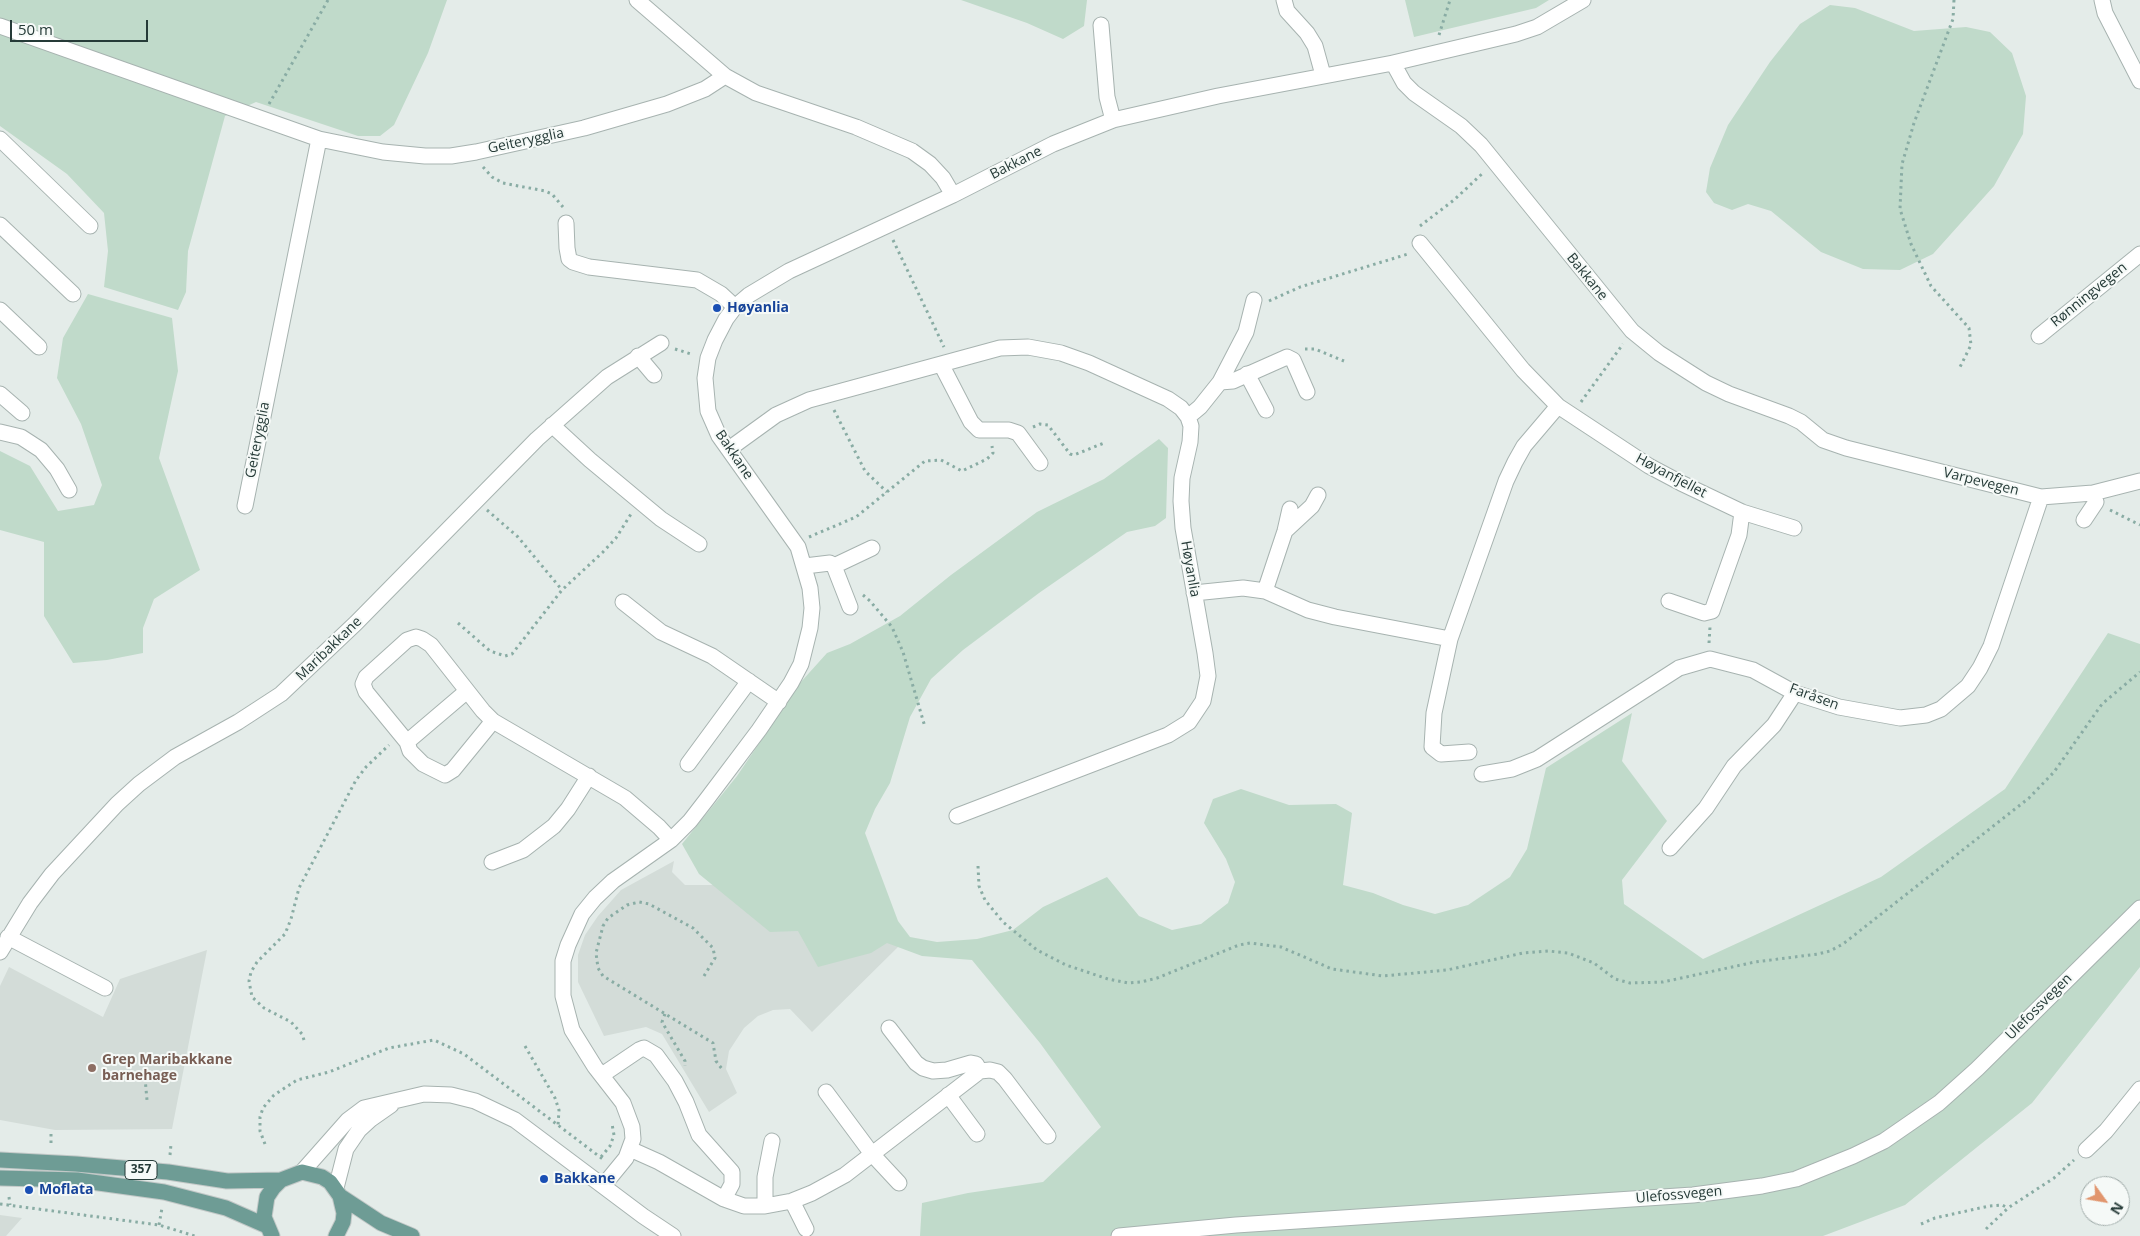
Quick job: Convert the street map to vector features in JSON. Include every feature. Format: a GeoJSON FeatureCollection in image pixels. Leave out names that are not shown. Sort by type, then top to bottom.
{"type":"FeatureCollection","features":[{"type":"Feature","properties":{"kind":"main road","name":"357"},"geometry":{"type":"LineString","coordinates":[[0,1160],[168,1172],[227,1181],[281,1180],[302,1172]]}},
{"type":"Feature","properties":{"kind":"main road"},"geometry":{"type":"LineString","coordinates":[[302,1172],[322,1177],[338,1192],[381,1223],[412,1236]]}},
{"type":"Feature","properties":{"kind":"main road","name":"357"},"geometry":{"type":"LineString","coordinates":[[0,1178],[77,1180],[164,1192],[226,1208],[270,1233]]}},
{"type":"Feature","properties":{"kind":"main road","name":"357"},"geometry":{"type":"LineString","coordinates":[[270,1233],[264,1217],[267,1198],[272,1188],[281,1180]]}},
{"type":"Feature","properties":{"kind":"main road"},"geometry":{"type":"LineString","coordinates":[[336,1236],[340,1230],[344,1213],[338,1192]]}},
{"type":"Feature","properties":{"kind":"street"},"geometry":{"type":"LineString","coordinates":[[637,0],[725,76],[756,93],[856,127],[912,151],[930,164],[943,178],[953,195]]}},
{"type":"Feature","properties":{"kind":"street"},"geometry":{"type":"LineString","coordinates":[[1284,0],[1287,11],[1307,33],[1315,46],[1323,75]]}},
{"type":"Feature","properties":{"kind":"street","name":"Bakkane"},"geometry":{"type":"LineString","coordinates":[[603,1186],[617,1170],[630,1149],[632,1127],[623,1103],[580,1044],[567,1014],[562,978],[563,961],[568,945],[582,914],[595,898],[614,881],[671,840],[690,821],[707,799],[779,702],[801,664],[810,628],[812,608],[805,566],[792,537],[719,436],[708,411],[705,378],[708,358],[714,340],[726,319],[749,294],[789,271],[953,195],[1053,144],[1114,120],[1157,108],[1393,63],[1516,34],[1537,27],[1583,0]]}},
{"type":"Feature","properties":{"kind":"street"},"geometry":{"type":"LineString","coordinates":[[2102,0],[2105,12],[2140,81]]}},
{"type":"Feature","properties":{"kind":"street"},"geometry":{"type":"LineString","coordinates":[[1101,25],[1107,96],[1114,120]]}},
{"type":"Feature","properties":{"kind":"street","name":"Geiterygglia"},"geometry":{"type":"LineString","coordinates":[[0,26],[99,63],[318,139],[383,152],[424,156],[451,156],[540,139],[667,104],[705,89],[725,76]]}},
{"type":"Feature","properties":{"kind":"street","name":"Bakkane"},"geometry":{"type":"LineString","coordinates":[[1393,63],[1404,83],[1414,93],[1470,134],[1495,162],[1632,331],[1659,353],[1706,383],[1801,422],[1824,440]]}},
{"type":"Feature","properties":{"kind":"street"},"geometry":{"type":"LineString","coordinates":[[0,139],[90,226]]}},
{"type":"Feature","properties":{"kind":"street","name":"Geiterygglia"},"geometry":{"type":"LineString","coordinates":[[245,506],[318,139]]}},
{"type":"Feature","properties":{"kind":"street"},"geometry":{"type":"LineString","coordinates":[[566,222],[568,254],[569,259],[573,262],[589,267],[697,280],[721,294],[736,307]]}},
{"type":"Feature","properties":{"kind":"street"},"geometry":{"type":"LineString","coordinates":[[0,224],[73,294]]}},
{"type":"Feature","properties":{"kind":"street","name":"Høyanfjellet"},"geometry":{"type":"LineString","coordinates":[[1419,241],[1523,370],[1558,406],[1571,416],[1649,466],[1742,512],[1794,528]]}},
{"type":"Feature","properties":{"kind":"street","name":"Rønningvegen"},"geometry":{"type":"LineString","coordinates":[[2039,336],[2140,254]]}},
{"type":"Feature","properties":{"kind":"street"},"geometry":{"type":"LineString","coordinates":[[728,449],[776,415],[809,400],[1000,348],[1028,346],[1061,353],[1089,363],[1168,400],[1181,408],[1188,417],[1200,407],[1220,382],[1246,332],[1253,304]]}},
{"type":"Feature","properties":{"kind":"street"},"geometry":{"type":"LineString","coordinates":[[0,310],[39,346]]}},
{"type":"Feature","properties":{"kind":"street","name":"Maribakkane"},"geometry":{"type":"LineString","coordinates":[[0,952],[52,874],[93,829],[139,784],[176,757],[238,722],[281,694],[325,654],[477,501],[506,469],[552,425],[606,377],[661,343]]}},
{"type":"Feature","properties":{"kind":"street"},"geometry":{"type":"LineString","coordinates":[[638,356],[654,375]]}},
{"type":"Feature","properties":{"kind":"street"},"geometry":{"type":"LineString","coordinates":[[1220,382],[1233,381],[1287,357],[1293,360],[1306,392]]}},
{"type":"Feature","properties":{"kind":"street"},"geometry":{"type":"LineString","coordinates":[[945,362],[971,422],[980,430],[1009,430],[1018,433],[1040,463]]}},
{"type":"Feature","properties":{"kind":"street"},"geometry":{"type":"LineString","coordinates":[[1247,374],[1266,410]]}},
{"type":"Feature","properties":{"kind":"street"},"geometry":{"type":"LineString","coordinates":[[0,394],[22,413]]}},
{"type":"Feature","properties":{"kind":"street"},"geometry":{"type":"LineString","coordinates":[[1469,752],[1441,754],[1432,747],[1436,706],[1450,639],[1503,489],[1515,462],[1524,446],[1558,406]]}},
{"type":"Feature","properties":{"kind":"street","name":"Høyanlia"},"geometry":{"type":"LineString","coordinates":[[957,816],[1168,735],[1189,722],[1203,701],[1208,676],[1181,501],[1182,478],[1190,442],[1191,426],[1188,417]]}},
{"type":"Feature","properties":{"kind":"street"},"geometry":{"type":"LineString","coordinates":[[552,425],[639,501],[676,530],[699,544]]}},
{"type":"Feature","properties":{"kind":"street"},"geometry":{"type":"LineString","coordinates":[[0,432],[21,438],[41,450],[57,469],[69,490]]}},
{"type":"Feature","properties":{"kind":"street","name":"Varpevegen"},"geometry":{"type":"LineString","coordinates":[[1824,440],[1846,448],[2041,497],[2095,498],[2140,481]]}},
{"type":"Feature","properties":{"kind":"street"},"geometry":{"type":"LineString","coordinates":[[1286,531],[1308,511],[1318,495]]}},
{"type":"Feature","properties":{"kind":"street","name":"Faråsen"},"geometry":{"type":"LineString","coordinates":[[1482,774],[1512,769],[1536,759],[1679,668],[1710,659],[1753,670],[1795,692],[1839,708],[1900,718],[1926,715],[1941,709],[1953,701],[1968,686],[1991,646],[2041,497]]}},
{"type":"Feature","properties":{"kind":"street"},"geometry":{"type":"LineString","coordinates":[[2084,520],[2095,498]]}},
{"type":"Feature","properties":{"kind":"street"},"geometry":{"type":"LineString","coordinates":[[1265,591],[1286,531],[1290,509]]}},
{"type":"Feature","properties":{"kind":"street"},"geometry":{"type":"LineString","coordinates":[[1669,601],[1704,613],[1712,611],[1739,535],[1742,512]]}},
{"type":"Feature","properties":{"kind":"street"},"geometry":{"type":"LineString","coordinates":[[805,566],[830,564],[834,566],[872,548]]}},
{"type":"Feature","properties":{"kind":"street"},"geometry":{"type":"LineString","coordinates":[[834,566],[848,601]]}},
{"type":"Feature","properties":{"kind":"street"},"geometry":{"type":"LineString","coordinates":[[1194,593],[1243,588],[1265,591],[1308,610],[1334,617],[1450,639]]}},
{"type":"Feature","properties":{"kind":"street"},"geometry":{"type":"LineString","coordinates":[[623,602],[661,632],[712,656],[779,702]]}},
{"type":"Feature","properties":{"kind":"street"},"geometry":{"type":"LineString","coordinates":[[493,721],[453,770],[445,775],[423,764],[410,751],[404,738],[366,692],[363,684],[366,677],[407,640],[416,637],[422,639],[431,645],[493,721],[608,786],[638,807],[671,840]]}},
{"type":"Feature","properties":{"kind":"street"},"geometry":{"type":"LineString","coordinates":[[688,764],[749,681]]}},
{"type":"Feature","properties":{"kind":"street"},"geometry":{"type":"LineString","coordinates":[[404,738],[468,691]]}},
{"type":"Feature","properties":{"kind":"street"},"geometry":{"type":"LineString","coordinates":[[1670,848],[1697,819],[1734,766],[1774,725],[1795,692]]}},
{"type":"Feature","properties":{"kind":"street"},"geometry":{"type":"LineString","coordinates":[[492,862],[523,850],[554,826],[568,809],[589,776]]}},
{"type":"Feature","properties":{"kind":"street","name":"Ulefossvegen"},"geometry":{"type":"LineString","coordinates":[[1119,1236],[1305,1220],[1692,1194],[1753,1187],[1796,1179],[1884,1141],[1939,1102],[1977,1069],[2140,908]]}},
{"type":"Feature","properties":{"kind":"street"},"geometry":{"type":"LineString","coordinates":[[8,938],[105,988]]}},
{"type":"Feature","properties":{"kind":"street"},"geometry":{"type":"LineString","coordinates":[[889,1028],[916,1063],[923,1068],[933,1071],[947,1070],[971,1063],[976,1064],[980,1071]]}},
{"type":"Feature","properties":{"kind":"street"},"geometry":{"type":"LineString","coordinates":[[602,1075],[644,1048],[656,1055],[675,1081],[686,1102],[699,1135],[732,1172],[732,1184],[724,1199]]}},
{"type":"Feature","properties":{"kind":"street"},"geometry":{"type":"LineString","coordinates":[[630,1149],[659,1162],[724,1199],[744,1206],[765,1206],[792,1201],[812,1193],[845,1175],[980,1071],[990,1070],[998,1072],[1048,1136]]}},
{"type":"Feature","properties":{"kind":"street"},"geometry":{"type":"LineString","coordinates":[[2086,1150],[2106,1131],[2140,1089]]}},
{"type":"Feature","properties":{"kind":"street"},"geometry":{"type":"LineString","coordinates":[[826,1092],[872,1154],[899,1183]]}},
{"type":"Feature","properties":{"kind":"street"},"geometry":{"type":"LineString","coordinates":[[302,1172],[333,1136],[364,1108],[400,1098],[424,1094],[451,1094],[496,1109],[515,1120],[643,1216],[673,1236]]}},
{"type":"Feature","properties":{"kind":"street"},"geometry":{"type":"LineString","coordinates":[[948,1096],[977,1134]]}},
{"type":"Feature","properties":{"kind":"street"},"geometry":{"type":"LineString","coordinates":[[338,1192],[346,1149],[359,1130],[400,1098]]}},
{"type":"Feature","properties":{"kind":"street"},"geometry":{"type":"LineString","coordinates":[[765,1206],[765,1178],[772,1141]]}},
{"type":"Feature","properties":{"kind":"street"},"geometry":{"type":"LineString","coordinates":[[792,1201],[806,1228]]}},
{"type":"Feature","properties":{"kind":"path"},"geometry":{"type":"LineString","coordinates":[[261,118],[328,0]]}},
{"type":"Feature","properties":{"kind":"path"},"geometry":{"type":"LineString","coordinates":[[1433,54],[1450,0]]}},
{"type":"Feature","properties":{"kind":"path"},"geometry":{"type":"LineString","coordinates":[[1954,0],[1953,19],[1914,123],[1902,164],[1900,209],[1911,244],[1931,286],[1969,328],[1971,345],[1959,369]]}},
{"type":"Feature","properties":{"kind":"path"},"geometry":{"type":"LineString","coordinates":[[476,152],[484,170],[492,178],[503,184],[545,191],[552,194],[564,209],[566,222]]}},
{"type":"Feature","properties":{"kind":"path"},"geometry":{"type":"LineString","coordinates":[[1253,304],[1419,241],[1454,200],[1495,162]]}},
{"type":"Feature","properties":{"kind":"path"},"geometry":{"type":"LineString","coordinates":[[886,225],[945,362]]}},
{"type":"Feature","properties":{"kind":"path"},"geometry":{"type":"LineString","coordinates":[[1571,416],[1632,331]]}},
{"type":"Feature","properties":{"kind":"path"},"geometry":{"type":"LineString","coordinates":[[1287,357],[1297,351],[1315,349],[1344,361]]}},
{"type":"Feature","properties":{"kind":"path"},"geometry":{"type":"LineString","coordinates":[[825,396],[841,423],[865,472],[887,492]]}},
{"type":"Feature","properties":{"kind":"path"},"geometry":{"type":"LineString","coordinates":[[1018,433],[1045,424],[1051,428],[1067,452],[1074,455],[1104,443]]}},
{"type":"Feature","properties":{"kind":"path"},"geometry":{"type":"LineString","coordinates":[[805,539],[856,517],[925,461],[941,460],[962,471],[987,459],[992,455],[993,450],[986,429]]}},
{"type":"Feature","properties":{"kind":"path"},"geometry":{"type":"LineString","coordinates":[[2095,498],[2140,525]]}},
{"type":"Feature","properties":{"kind":"path"},"geometry":{"type":"LineString","coordinates":[[477,501],[518,537],[562,590]]}},
{"type":"Feature","properties":{"kind":"path"},"geometry":{"type":"LineString","coordinates":[[458,623],[490,651],[505,656],[512,654],[562,590],[616,538],[639,501]]}},
{"type":"Feature","properties":{"kind":"path"},"geometry":{"type":"LineString","coordinates":[[848,601],[859,592],[866,597],[892,627],[903,652],[925,727]]}},
{"type":"Feature","properties":{"kind":"path"},"geometry":{"type":"LineString","coordinates":[[1710,659],[1709,632],[1712,611]]}},
{"type":"Feature","properties":{"kind":"path"},"geometry":{"type":"LineString","coordinates":[[978,866],[979,886],[985,900],[1003,922],[1037,950],[1066,965],[1108,979],[1128,983],[1157,978],[1239,945],[1250,943],[1281,947],[1332,969],[1383,976],[1447,970],[1524,953],[1548,951],[1568,953],[1594,963],[1616,979],[1630,983],[1663,982],[1755,962],[1818,954],[1830,951],[1843,944],[2029,798],[2054,772],[2102,704],[2140,672]]}},
{"type":"Feature","properties":{"kind":"path"},"geometry":{"type":"LineString","coordinates":[[304,1040],[302,1034],[291,1022],[257,1003],[250,990],[249,981],[257,962],[285,934],[299,888],[356,780],[366,767],[404,738]]}},
{"type":"Feature","properties":{"kind":"path"},"geometry":{"type":"LineString","coordinates":[[704,976],[715,958],[713,948],[693,928],[649,904],[639,902],[627,905],[608,918],[598,938],[596,953],[598,968],[603,976],[713,1043],[716,1061],[722,1069]]}},
{"type":"Feature","properties":{"kind":"path"},"geometry":{"type":"LineString","coordinates":[[665,1014],[662,1022],[685,1061],[684,1073],[675,1081]]}},
{"type":"Feature","properties":{"kind":"path"},"geometry":{"type":"LineString","coordinates":[[265,1144],[260,1132],[262,1108],[274,1095],[297,1080],[329,1072],[389,1048],[434,1040],[464,1054],[617,1170]]}},
{"type":"Feature","properties":{"kind":"path"},"geometry":{"type":"LineString","coordinates":[[525,1046],[554,1098],[559,1110],[558,1124]]}},
{"type":"Feature","properties":{"kind":"path"},"geometry":{"type":"LineString","coordinates":[[145,1078],[147,1100]]}},
{"type":"Feature","properties":{"kind":"path"},"geometry":{"type":"LineString","coordinates":[[601,1157],[610,1146],[614,1135],[610,1118]]}},
{"type":"Feature","properties":{"kind":"path"},"geometry":{"type":"LineString","coordinates":[[51,1134],[51,1143]]}},
{"type":"Feature","properties":{"kind":"path"},"geometry":{"type":"LineString","coordinates":[[1986,1229],[2008,1208],[2054,1178],[2086,1150]]}},
{"type":"Feature","properties":{"kind":"path"},"geometry":{"type":"LineString","coordinates":[[9,1197],[10,1205]]}},
{"type":"Feature","properties":{"kind":"path"},"geometry":{"type":"LineString","coordinates":[[159,1225],[163,1200]]}},
{"type":"Feature","properties":{"kind":"path"},"geometry":{"type":"LineString","coordinates":[[0,1204],[159,1225],[194,1236]]}},
{"type":"Feature","properties":{"kind":"path"},"geometry":{"type":"LineString","coordinates":[[1920,1224],[1935,1218],[1989,1206],[2002,1205],[2008,1208]]}},
{"type":"Feature","properties":{"kind":"shaded area"},"geometry":{"type":"Polygon","coordinates":[[[674,861],[672,872],[685,885],[739,885],[899,946],[812,1032],[790,1009],[773,1010],[758,1016],[744,1028],[729,1051],[726,1069],[737,1093],[709,1112],[662,1034],[646,1027],[604,1036],[578,982],[578,955],[585,935],[598,916],[621,890],[674,861]]]}},
{"type":"Feature","properties":{"kind":"shaded area","name":"Grep Maribakkane barnehage"},"geometry":{"type":"Polygon","coordinates":[[[207,950],[172,1129],[55,1130],[0,1120],[0,986],[9,967],[103,1017],[120,979],[207,950]]]}},
{"type":"Feature","properties":{"kind":"shaded area"},"geometry":{"type":"Polygon","coordinates":[[[0,1215],[22,1218],[6,1236],[0,1236],[0,1215]]]}},
{"type":"Feature","properties":{"kind":"green space"},"geometry":{"type":"Polygon","coordinates":[[[0,0],[447,0],[428,53],[394,125],[380,136],[358,136],[256,102],[225,116],[188,251],[186,292],[178,310],[104,287],[108,251],[104,213],[67,174],[0,126],[0,0]]]}},
{"type":"Feature","properties":{"kind":"green space"},"geometry":{"type":"Polygon","coordinates":[[[961,0],[1087,0],[1084,26],[1063,39],[1027,23],[961,0]]]}},
{"type":"Feature","properties":{"kind":"green space"},"geometry":{"type":"Polygon","coordinates":[[[1405,0],[1549,0],[1536,8],[1414,37],[1405,0]]]}},
{"type":"Feature","properties":{"kind":"green space"},"geometry":{"type":"Polygon","coordinates":[[[1830,5],[1855,8],[1914,31],[1966,27],[1990,32],[2012,53],[2026,96],[2023,134],[1994,186],[1933,254],[1900,270],[1863,269],[1821,252],[1771,211],[1748,204],[1732,210],[1714,203],[1706,192],[1710,168],[1728,125],[1770,62],[1800,24],[1830,5]]]}},
{"type":"Feature","properties":{"kind":"green space"},"geometry":{"type":"Polygon","coordinates":[[[88,294],[172,318],[178,371],[159,458],[200,570],[154,599],[143,628],[143,653],[107,660],[73,663],[44,616],[44,542],[0,530],[0,451],[30,466],[58,511],[94,505],[102,485],[81,424],[57,378],[63,338],[88,294]]]}},
{"type":"Feature","properties":{"kind":"green space"},"geometry":{"type":"Polygon","coordinates":[[[1159,439],[1168,448],[1166,518],[1155,526],[1127,532],[1039,593],[963,650],[931,679],[910,717],[890,783],[875,809],[865,833],[898,921],[910,937],[937,942],[977,939],[1013,930],[1043,907],[1107,877],[1139,916],[1172,930],[1201,924],[1228,903],[1235,882],[1226,859],[1204,823],[1213,799],[1241,789],[1289,805],[1336,804],[1352,813],[1343,885],[1435,914],[1468,905],[1510,877],[1527,849],[1546,768],[1632,713],[1622,761],[1667,821],[1622,880],[1624,904],[1703,959],[1881,877],[2005,789],[2108,633],[2140,644],[2140,967],[2032,1103],[1905,1205],[1823,1236],[920,1236],[922,1203],[968,1193],[1043,1182],[1101,1127],[1040,1043],[972,960],[922,956],[887,943],[871,953],[818,967],[798,931],[770,932],[699,874],[682,844],[737,776],[800,683],[827,653],[850,644],[900,616],[951,575],[1037,512],[1104,479],[1159,439]]]}},
{"type":"Feature","properties":{"kind":"place","name":"Høyanlia"},"geometry":{"type":"Point","coordinates":[717,308]}},
{"type":"Feature","properties":{"kind":"place","name":"Grep Maribakkane barnehage"},"geometry":{"type":"Point","coordinates":[92,1068]}},
{"type":"Feature","properties":{"kind":"place","name":"Bakkane"},"geometry":{"type":"Point","coordinates":[544,1179]}},
{"type":"Feature","properties":{"kind":"place","name":"Moflata"},"geometry":{"type":"Point","coordinates":[29,1190]}}]}
